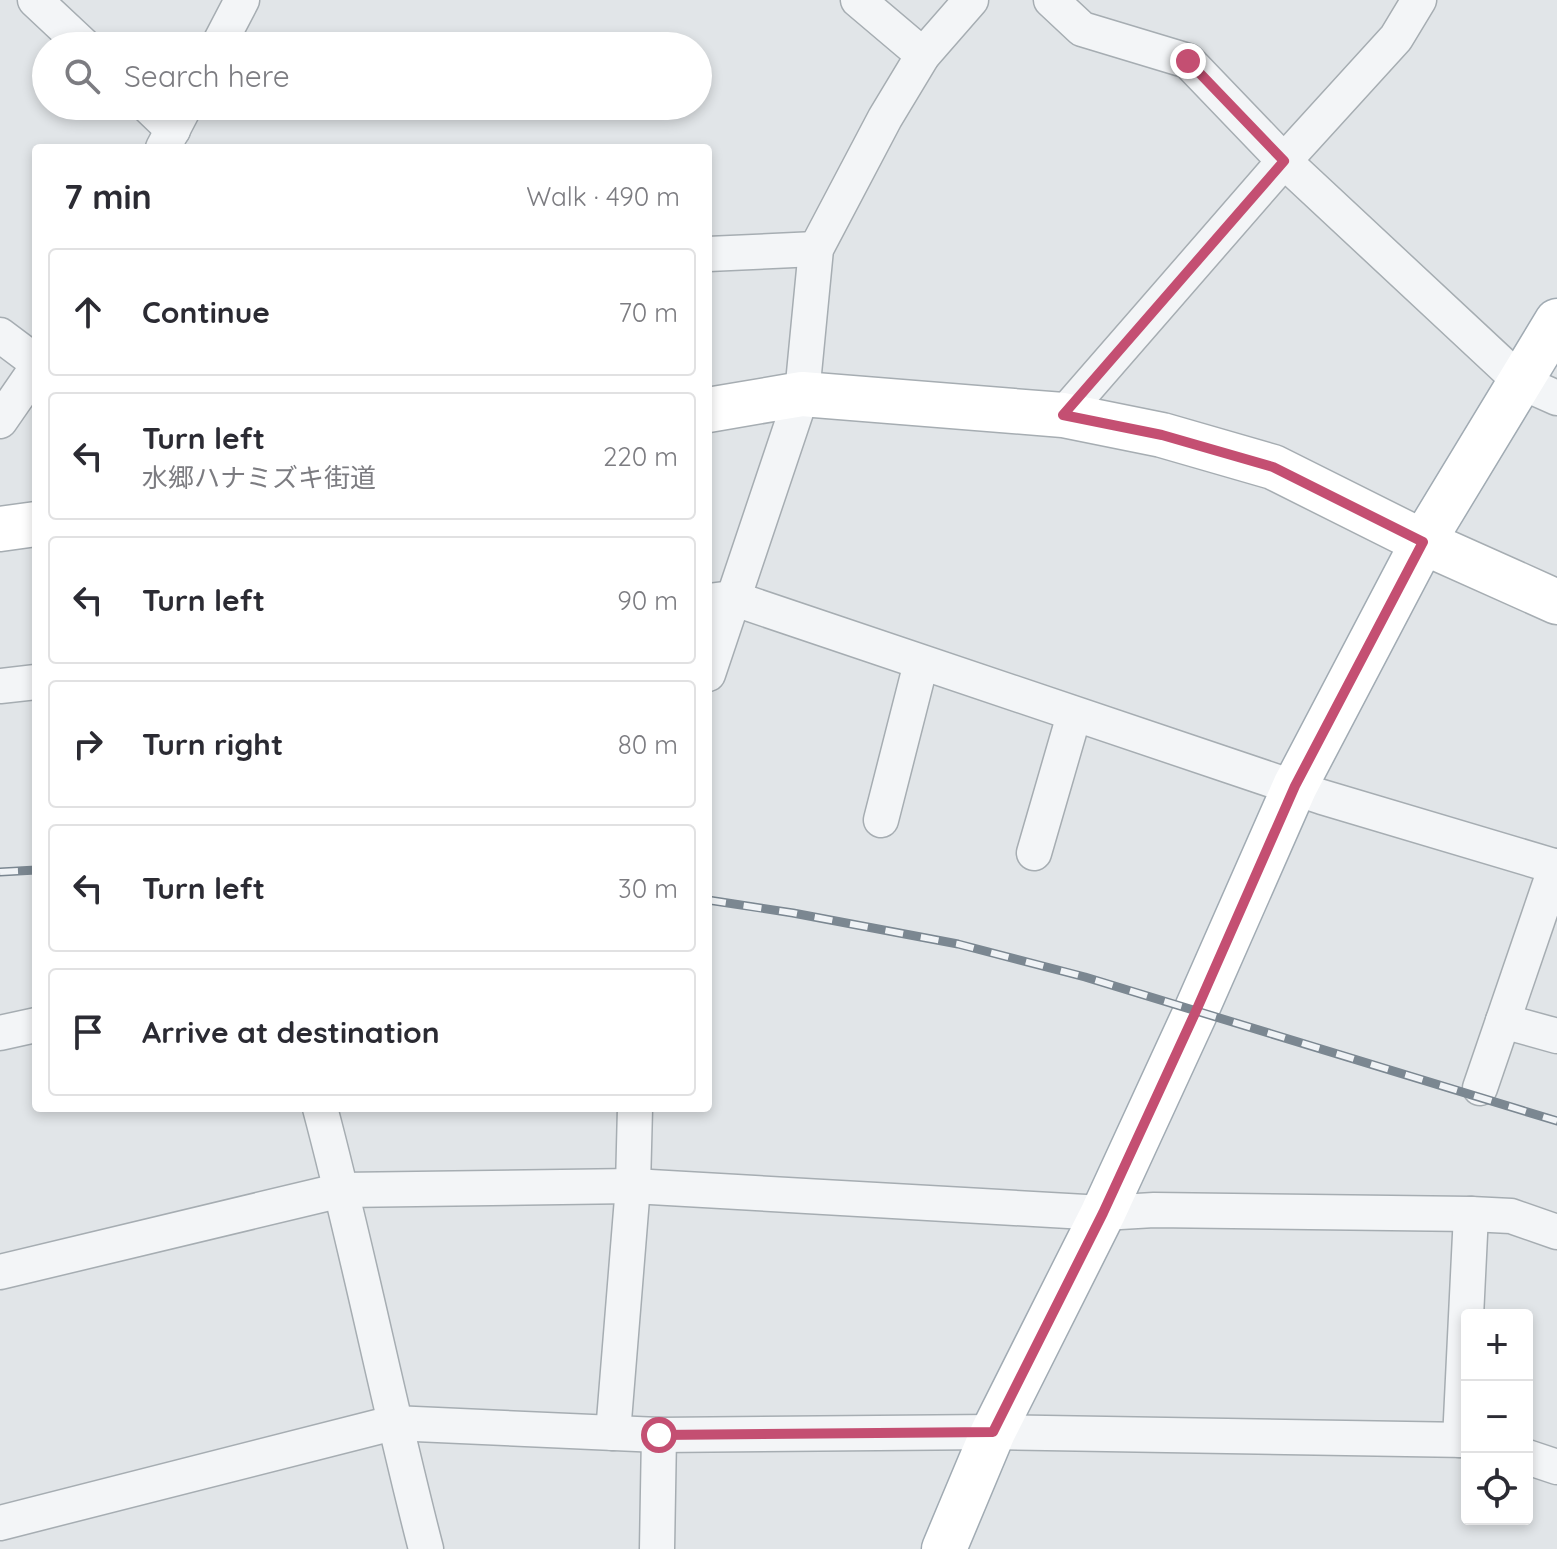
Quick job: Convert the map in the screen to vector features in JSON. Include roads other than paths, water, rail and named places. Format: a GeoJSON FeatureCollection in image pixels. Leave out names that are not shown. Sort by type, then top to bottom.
{"type":"FeatureCollection","features":[{"type":"Feature","properties":{"kind":"main road"},"geometry":{"type":"LineString","coordinates":[[944,1549],[993,1432],[1103,1213],[1295,786],[1423,542],[1539,390],[1557,321]]}},
{"type":"Feature","properties":{"kind":"main road"},"geometry":{"type":"LineString","coordinates":[[712,409],[802,394],[1063,415],[1162,435],[1273,467],[1423,542],[1557,602]]}},
{"type":"Feature","properties":{"kind":"main road"},"geometry":{"type":"LineString","coordinates":[[0,529],[32,525]]}},
{"type":"Feature","properties":{"kind":"street"},"geometry":{"type":"LineString","coordinates":[[35,0],[69,32]]}},
{"type":"Feature","properties":{"kind":"street"},"geometry":{"type":"LineString","coordinates":[[225,32],[242,0]]}},
{"type":"Feature","properties":{"kind":"street"},"geometry":{"type":"LineString","coordinates":[[858,0],[923,55]]}},
{"type":"Feature","properties":{"kind":"street"},"geometry":{"type":"LineString","coordinates":[[712,649],[720,600],[802,394],[816,249],[885,118],[923,55],[971,0]]}},
{"type":"Feature","properties":{"kind":"street"},"geometry":{"type":"LineString","coordinates":[[1051,0],[1082,29],[1188,61],[1284,161],[1539,390]]}},
{"type":"Feature","properties":{"kind":"street"},"geometry":{"type":"LineString","coordinates":[[1063,415],[1284,161],[1396,38],[1419,0]]}},
{"type":"Feature","properties":{"kind":"street"},"geometry":{"type":"LineString","coordinates":[[712,254],[816,249]]}},
{"type":"Feature","properties":{"kind":"street"},"geometry":{"type":"LineString","coordinates":[[0,335],[32,359]]}},
{"type":"Feature","properties":{"kind":"street"},"geometry":{"type":"LineString","coordinates":[[0,421],[32,375]]}},
{"type":"Feature","properties":{"kind":"street"},"geometry":{"type":"LineString","coordinates":[[720,600],[921,663],[1322,797],[1557,866],[1480,1088]]}},
{"type":"Feature","properties":{"kind":"street"},"geometry":{"type":"LineString","coordinates":[[881,820],[921,663]]}},
{"type":"Feature","properties":{"kind":"street"},"geometry":{"type":"LineString","coordinates":[[0,686],[32,682]]}},
{"type":"Feature","properties":{"kind":"street"},"geometry":{"type":"LineString","coordinates":[[1034,853],[1074,715]]}},
{"type":"Feature","properties":{"kind":"street"},"geometry":{"type":"LineString","coordinates":[[1503,1021],[1557,1036]]}},
{"type":"Feature","properties":{"kind":"street"},"geometry":{"type":"LineString","coordinates":[[0,1033],[32,1026]]}},
{"type":"Feature","properties":{"kind":"street"},"geometry":{"type":"LineString","coordinates":[[321,1112],[342,1190],[393,1423],[426,1549]]}},
{"type":"Feature","properties":{"kind":"street"},"geometry":{"type":"LineString","coordinates":[[613,1433],[633,1186],[635,1112]]}},
{"type":"Feature","properties":{"kind":"street"},"geometry":{"type":"LineString","coordinates":[[0,1272],[342,1190],[633,1186],[1103,1213],[1154,1210],[1471,1214],[1511,1216],[1557,1232]]}},
{"type":"Feature","properties":{"kind":"street"},"geometry":{"type":"LineString","coordinates":[[1466,1381],[1471,1214]]}},
{"type":"Feature","properties":{"kind":"street"},"geometry":{"type":"LineString","coordinates":[[0,1523],[393,1423],[659,1435],[993,1432],[1461,1440]]}},
{"type":"Feature","properties":{"kind":"street"},"geometry":{"type":"LineString","coordinates":[[657,1549],[659,1435]]}},
{"type":"Feature","properties":{"kind":"street"},"geometry":{"type":"LineString","coordinates":[[1533,1459],[1557,1467]]}},
{"type":"Feature","properties":{"kind":"railway"},"geometry":{"type":"LineString","coordinates":[[0,872],[32,870]]}},
{"type":"Feature","properties":{"kind":"railway"},"geometry":{"type":"LineString","coordinates":[[712,901],[958,944],[1085,977],[1557,1121]]}}]}
